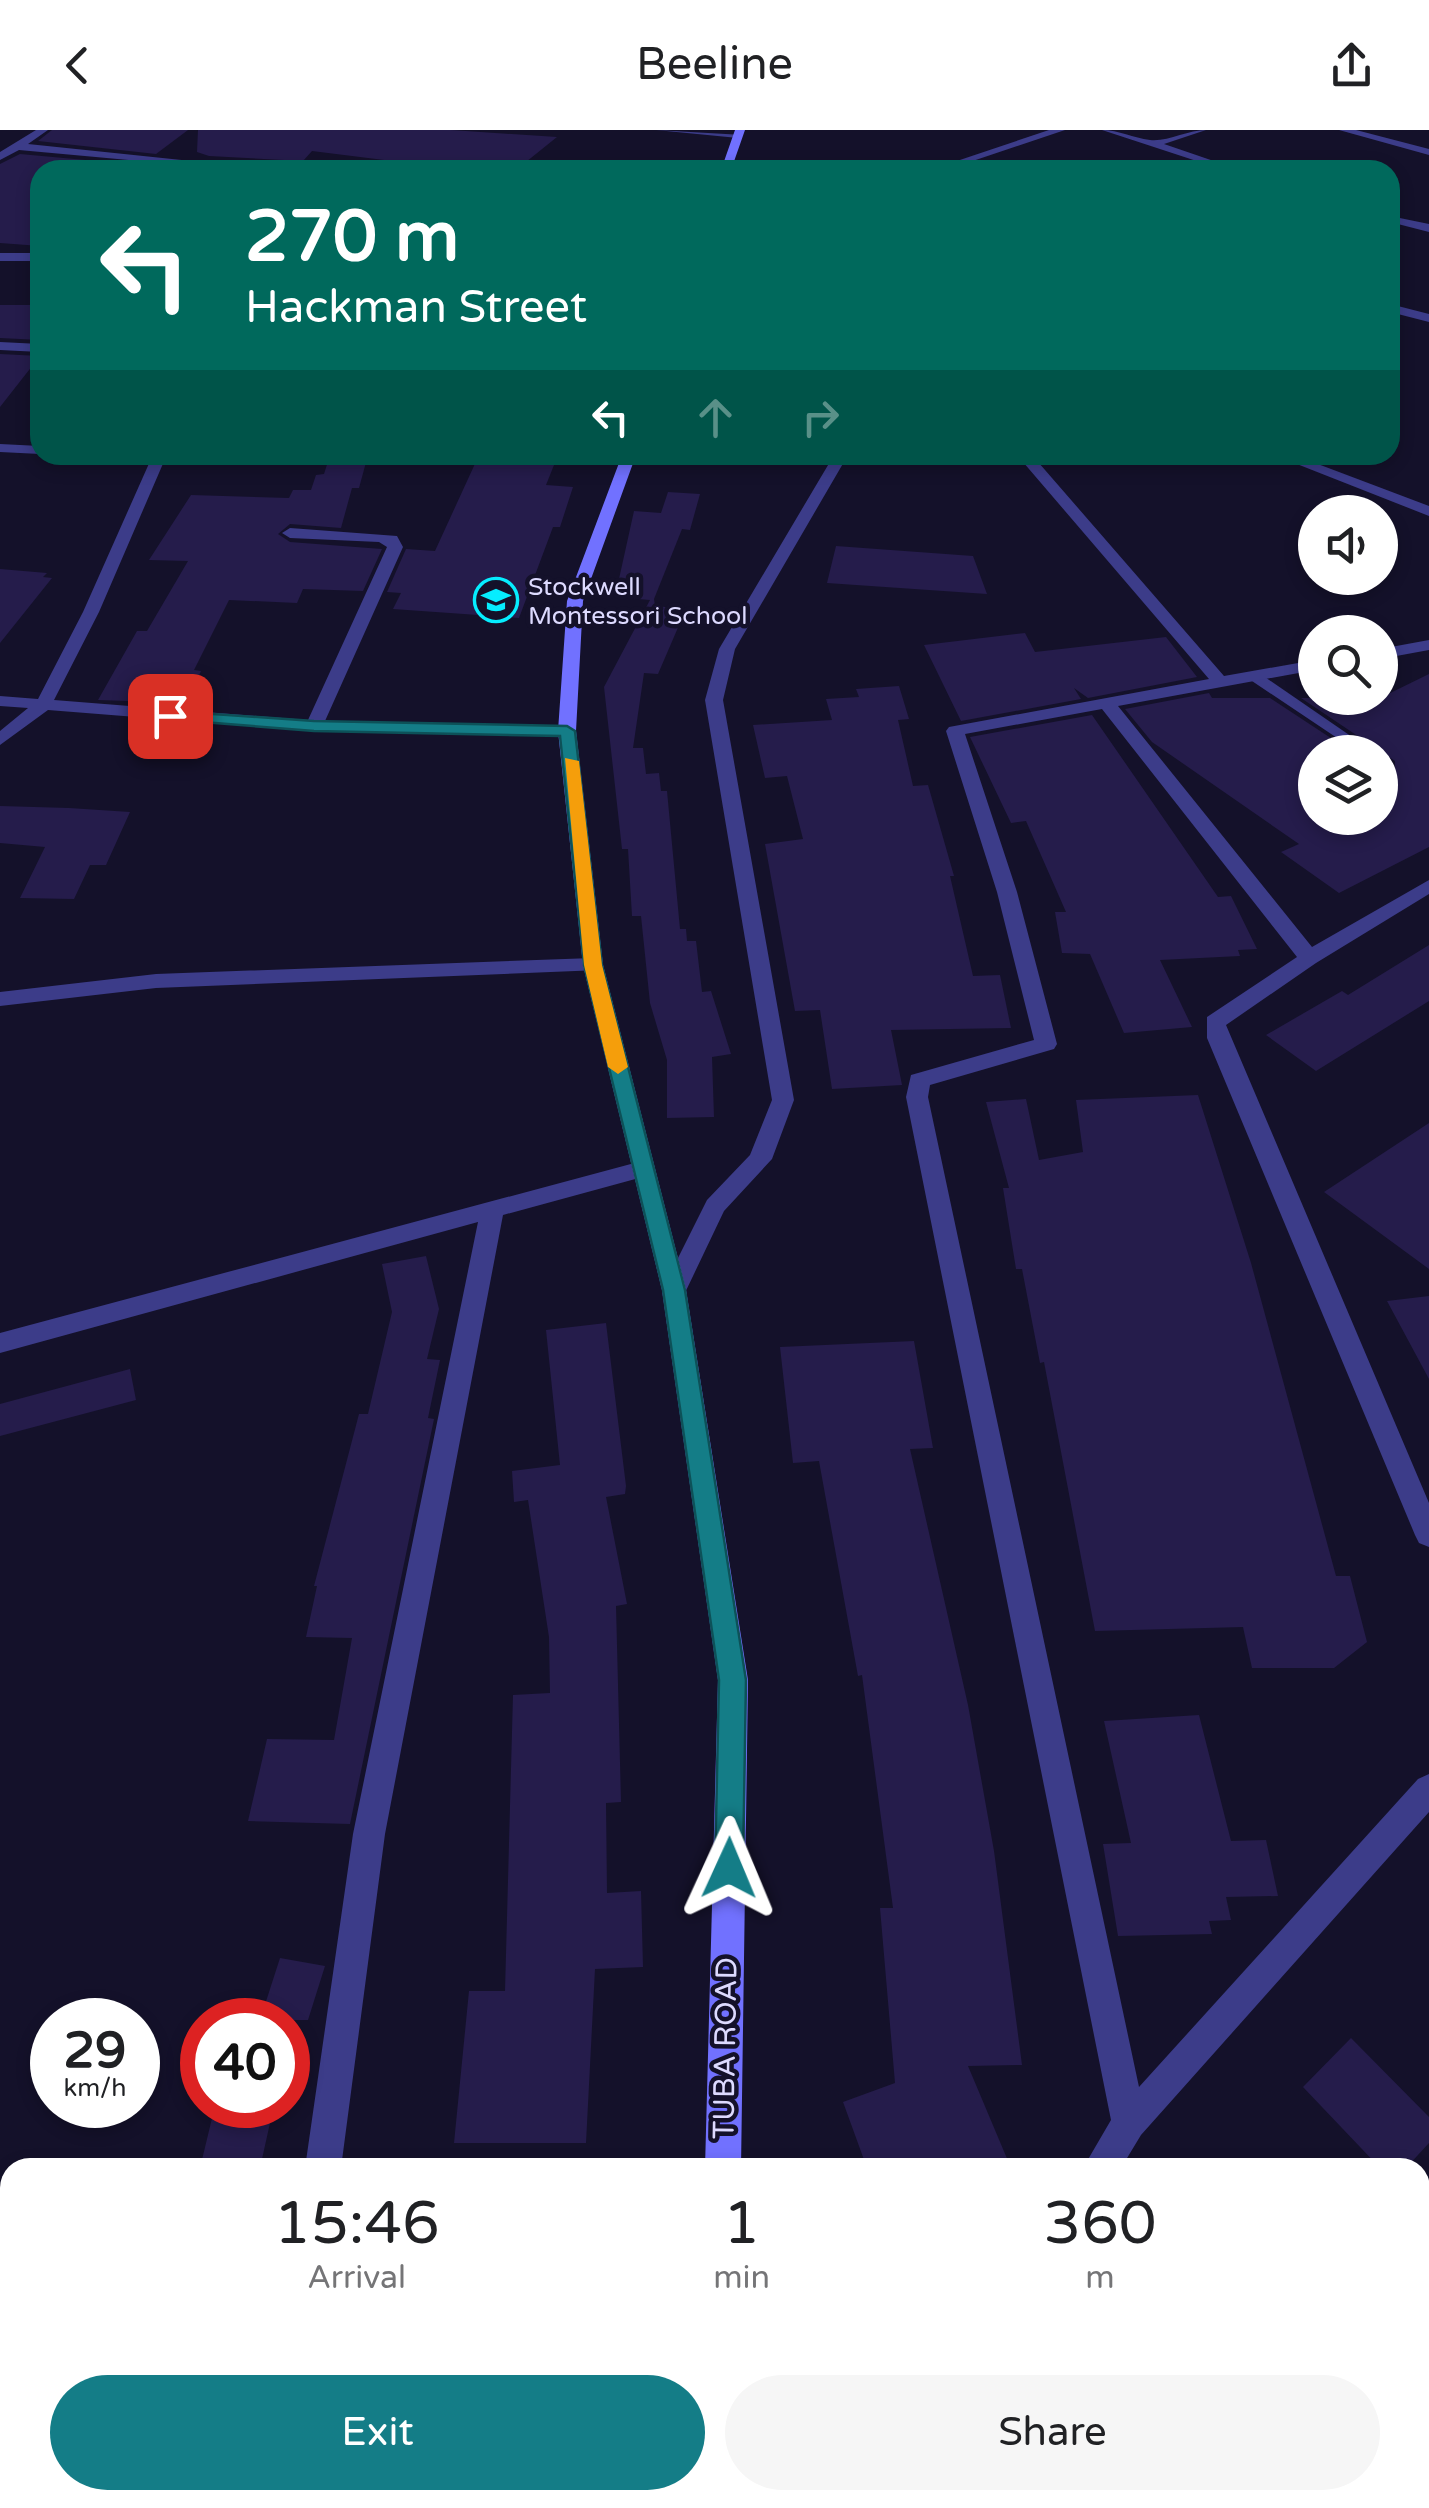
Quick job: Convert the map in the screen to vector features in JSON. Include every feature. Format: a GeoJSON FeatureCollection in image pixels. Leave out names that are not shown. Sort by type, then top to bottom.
{"type":"FeatureCollection","features":[{"type":"Feature","properties":{"kind":"street"},"geometry":{"type":"LineString","coordinates":[[0,157],[44,130]]}},
{"type":"Feature","properties":{"kind":"street"},"geometry":{"type":"LineString","coordinates":[[661,130],[739,132],[729,160]]}},
{"type":"Feature","properties":{"kind":"street"},"geometry":{"type":"LineString","coordinates":[[966,160],[1060,130]]}},
{"type":"Feature","properties":{"kind":"street"},"geometry":{"type":"LineString","coordinates":[[1107,130],[1203,160]]}},
{"type":"Feature","properties":{"kind":"street"},"geometry":{"type":"LineString","coordinates":[[1153,144],[1201,130]]}},
{"type":"Feature","properties":{"kind":"street"},"geometry":{"type":"LineString","coordinates":[[1344,130],[1426,150]]}},
{"type":"Feature","properties":{"kind":"street"},"geometry":{"type":"LineString","coordinates":[[16,146],[166,160]]}},
{"type":"Feature","properties":{"kind":"street"},"geometry":{"type":"LineString","coordinates":[[1400,221],[1429,228]]}},
{"type":"Feature","properties":{"kind":"street"},"geometry":{"type":"LineString","coordinates":[[0,257],[30,257]]}},
{"type":"Feature","properties":{"kind":"street"},"geometry":{"type":"LineString","coordinates":[[1400,311],[1429,318]]}},
{"type":"Feature","properties":{"kind":"street"},"geometry":{"type":"LineString","coordinates":[[0,346],[30,348]]}},
{"type":"Feature","properties":{"kind":"street"},"geometry":{"type":"LineString","coordinates":[[0,448],[30,450]]}},
{"type":"Feature","properties":{"kind":"street"},"geometry":{"type":"LineString","coordinates":[[0,740],[43,705],[91,612],[156,465]]}},
{"type":"Feature","properties":{"kind":"street","name":"TUBA ROAD"},"geometry":{"type":"LineString","coordinates":[[625,465],[575,602],[567,731],[593,965],[674,1290],[732,1680],[723,2158]]}},
{"type":"Feature","properties":{"kind":"street"},"geometry":{"type":"LineString","coordinates":[[674,1290],[715,1206],[760,1159],[784,1100],[714,700],[727,648],[836,465]]}},
{"type":"Feature","properties":{"kind":"street"},"geometry":{"type":"LineString","coordinates":[[1033,465],[1220,682]]}},
{"type":"Feature","properties":{"kind":"street"},"geometry":{"type":"LineString","coordinates":[[1307,465],[1429,511]]}},
{"type":"Feature","properties":{"kind":"street"},"geometry":{"type":"LineString","coordinates":[[290,533],[379,537],[392,539],[395,547],[314,726]]}},
{"type":"Feature","properties":{"kind":"street"},"geometry":{"type":"LineString","coordinates":[[1398,651],[1429,645]]}},
{"type":"Feature","properties":{"kind":"street"},"geometry":{"type":"LineString","coordinates":[[1129,2123],[916,1097],[919,1080],[1046,1044],[1007,892],[955,731],[1298,668]]}},
{"type":"Feature","properties":{"kind":"street"},"geometry":{"type":"LineString","coordinates":[[0,701],[314,726],[567,731]]}},
{"type":"Feature","properties":{"kind":"street"},"geometry":{"type":"LineString","coordinates":[[1105,702],[1308,958]]}},
{"type":"Feature","properties":{"kind":"street"},"geometry":{"type":"LineString","coordinates":[[1429,886],[1308,958],[1215,1022],[1218,1038],[1429,1535]]}},
{"type":"Feature","properties":{"kind":"street"},"geometry":{"type":"LineString","coordinates":[[0,999],[156,981],[593,965]]}},
{"type":"Feature","properties":{"kind":"street"},"geometry":{"type":"LineString","coordinates":[[0,1343],[642,1169]]}},
{"type":"Feature","properties":{"kind":"street"},"geometry":{"type":"LineString","coordinates":[[324,2158],[368,1834],[492,1210]]}},
{"type":"Feature","properties":{"kind":"street"},"geometry":{"type":"LineString","coordinates":[[1106,2158],[1129,2123],[1429,1789]]}},
{"type":"Feature","properties":{"kind":"lane"},"geometry":{"type":"LineString","coordinates":[[1254,676],[1342,735]]}},
{"type":"Feature","properties":{"kind":"building"},"geometry":{"type":"Polygon","coordinates":[[[52,130],[188,130],[156,154],[38,141],[52,130]]]}},
{"type":"Feature","properties":{"kind":"building"},"geometry":{"type":"Polygon","coordinates":[[[198,130],[451,130],[557,137],[528,160],[384,160],[312,151],[304,160],[284,160],[197,152],[198,130]]]}},
{"type":"Feature","properties":{"kind":"building"},"geometry":{"type":"Polygon","coordinates":[[[20,154],[85,160],[30,160],[30,245],[0,243],[0,164],[20,154]]]}},
{"type":"Feature","properties":{"kind":"building"},"geometry":{"type":"Polygon","coordinates":[[[0,305],[30,305],[30,340],[0,338],[0,305]]]}},
{"type":"Feature","properties":{"kind":"building"},"geometry":{"type":"Polygon","coordinates":[[[0,354],[30,356],[30,369],[0,407],[0,354]]]}},
{"type":"Feature","properties":{"kind":"building"},"geometry":{"type":"Polygon","coordinates":[[[327,465],[365,465],[359,488],[352,488],[341,528],[290,524],[278,534],[290,542],[382,549],[363,591],[303,589],[297,603],[229,600],[194,670],[201,671],[187,703],[98,700],[137,631],[147,631],[188,561],[149,560],[191,495],[289,498],[293,490],[311,490],[316,475],[324,474],[327,465]]]}},
{"type":"Feature","properties":{"kind":"building"},"geometry":{"type":"Polygon","coordinates":[[[474,465],[554,465],[546,485],[573,487],[560,527],[553,527],[519,618],[393,609],[401,593],[387,592],[406,549],[435,551],[474,465]]]}},
{"type":"Feature","properties":{"kind":"building"},"geometry":{"type":"Polygon","coordinates":[[[668,492],[700,494],[690,530],[682,529],[654,599],[655,606],[686,609],[658,674],[644,673],[633,748],[643,748],[646,774],[659,773],[661,791],[667,791],[680,929],[686,929],[687,941],[696,941],[702,992],[711,991],[731,1054],[712,1057],[714,1117],[667,1118],[667,1060],[650,1003],[641,916],[632,916],[628,849],[622,849],[604,687],[650,600],[615,597],[634,511],[661,513],[668,492]]]}},
{"type":"Feature","properties":{"kind":"building"},"geometry":{"type":"Polygon","coordinates":[[[836,546],[973,556],[987,594],[827,583],[836,546]]]}},
{"type":"Feature","properties":{"kind":"building"},"geometry":{"type":"Polygon","coordinates":[[[0,569],[47,573],[43,577],[52,578],[0,643],[0,569]]]}},
{"type":"Feature","properties":{"kind":"building"},"geometry":{"type":"Polygon","coordinates":[[[1025,633],[1035,652],[1166,637],[1197,677],[1088,698],[1074,688],[1081,699],[961,721],[924,645],[1025,633]]]}},
{"type":"Feature","properties":{"kind":"building"},"geometry":{"type":"Polygon","coordinates":[[[1429,674],[1429,847],[1339,893],[1281,852],[1299,844],[1152,742],[1125,709],[1209,693],[1212,698],[1270,698],[1326,735],[1298,735],[1298,835],[1398,835],[1398,735],[1356,735],[1326,715],[1398,715],[1398,689],[1429,674]]]}},
{"type":"Feature","properties":{"kind":"building"},"geometry":{"type":"Polygon","coordinates":[[[899,686],[909,719],[898,720],[913,786],[928,785],[954,876],[950,876],[973,976],[1000,975],[1011,1028],[891,1030],[902,1085],[832,1089],[820,1010],[795,1011],[765,844],[803,839],[787,776],[765,778],[753,725],[832,720],[826,699],[859,697],[856,689],[899,686]]]}},
{"type":"Feature","properties":{"kind":"building"},"geometry":{"type":"Polygon","coordinates":[[[1092,715],[1218,897],[1231,896],[1257,949],[1238,950],[1240,956],[1160,960],[1192,1027],[1124,1033],[1090,954],[1062,953],[1055,912],[1066,912],[1026,821],[1011,823],[970,737],[1092,715]]]}},
{"type":"Feature","properties":{"kind":"building"},"geometry":{"type":"Polygon","coordinates":[[[0,806],[130,812],[106,865],[90,865],[74,899],[20,898],[45,847],[0,843],[0,806]]]}},
{"type":"Feature","properties":{"kind":"building"},"geometry":{"type":"Polygon","coordinates":[[[1429,945],[1429,1001],[1316,1071],[1266,1035],[1342,991],[1348,995],[1429,945]]]}},
{"type":"Feature","properties":{"kind":"building"},"geometry":{"type":"Polygon","coordinates":[[[1198,1095],[1251,1263],[1336,1576],[1350,1576],[1367,1642],[1334,1668],[1252,1668],[1243,1627],[1095,1631],[1044,1362],[1040,1363],[1022,1269],[1016,1269],[1003,1188],[1009,1188],[986,1102],[1026,1099],[1039,1160],[1083,1152],[1076,1100],[1198,1095]]]}},
{"type":"Feature","properties":{"kind":"building"},"geometry":{"type":"Polygon","coordinates":[[[1429,1123],[1429,1269],[1324,1192],[1429,1123]]]}},
{"type":"Feature","properties":{"kind":"building"},"geometry":{"type":"Polygon","coordinates":[[[426,1256],[439,1309],[427,1359],[440,1360],[428,1418],[434,1419],[350,1824],[248,1821],[267,1739],[334,1740],[352,1638],[306,1637],[314,1586],[359,1414],[368,1414],[392,1312],[382,1264],[426,1256]]]}},
{"type":"Feature","properties":{"kind":"building"},"geometry":{"type":"Polygon","coordinates":[[[1429,1296],[1429,1379],[1387,1301],[1429,1296]]]}},
{"type":"Feature","properties":{"kind":"building"},"geometry":{"type":"Polygon","coordinates":[[[606,1323],[626,1486],[625,1494],[606,1497],[627,1604],[616,1606],[621,1802],[606,1803],[607,1893],[641,1891],[643,1967],[595,1969],[586,2143],[454,2143],[469,1991],[505,1991],[513,1695],[550,1693],[549,1637],[528,1500],[514,1502],[512,1471],[560,1465],[546,1330],[606,1323]]]}},
{"type":"Feature","properties":{"kind":"building"},"geometry":{"type":"Polygon","coordinates":[[[914,1341],[933,1448],[910,1449],[968,1705],[994,1851],[1022,2065],[968,2066],[1007,2158],[863,2158],[843,2102],[895,2083],[880,1908],[893,1908],[862,1675],[858,1676],[819,1461],[793,1463],[780,1347],[914,1341]]]}},
{"type":"Feature","properties":{"kind":"building"},"geometry":{"type":"Polygon","coordinates":[[[130,1369],[136,1400],[0,1436],[0,1404],[130,1369]]]}},
{"type":"Feature","properties":{"kind":"building"},"geometry":{"type":"Polygon","coordinates":[[[1199,1715],[1231,1841],[1266,1840],[1278,1896],[1226,1897],[1231,1920],[1209,1921],[1212,1934],[1118,1936],[1103,1844],[1131,1843],[1104,1721],[1199,1715]]]}},
{"type":"Feature","properties":{"kind":"building"},"geometry":{"type":"Polygon","coordinates":[[[280,1958],[325,1966],[310,2014],[310,1998],[267,1998],[280,1958]]]}},
{"type":"Feature","properties":{"kind":"building"},"geometry":{"type":"Polygon","coordinates":[[[1351,2038],[1429,2117],[1429,2143],[1415,2158],[1370,2158],[1303,2087],[1351,2038]]]}},
{"type":"Feature","properties":{"kind":"building"},"geometry":{"type":"Polygon","coordinates":[[[210,2128],[269,2128],[262,2158],[202,2158],[210,2128]]]}},
{"type":"Feature","properties":{"kind":"slow traffic"},"geometry":{"type":"LineString","coordinates":[[571,761],[593,965],[618,1067]]}},
{"type":"Feature","properties":{"kind":"place","name":"Stockwell Montessori School"},"geometry":{"type":"Point","coordinates":[496,600]}},
{"type":"Feature","properties":{"kind":"route"},"geometry":{"type":"LineString","coordinates":[[170,716],[314,726],[567,731],[593,965],[674,1290],[732,1680],[729,1868]]}}]}
